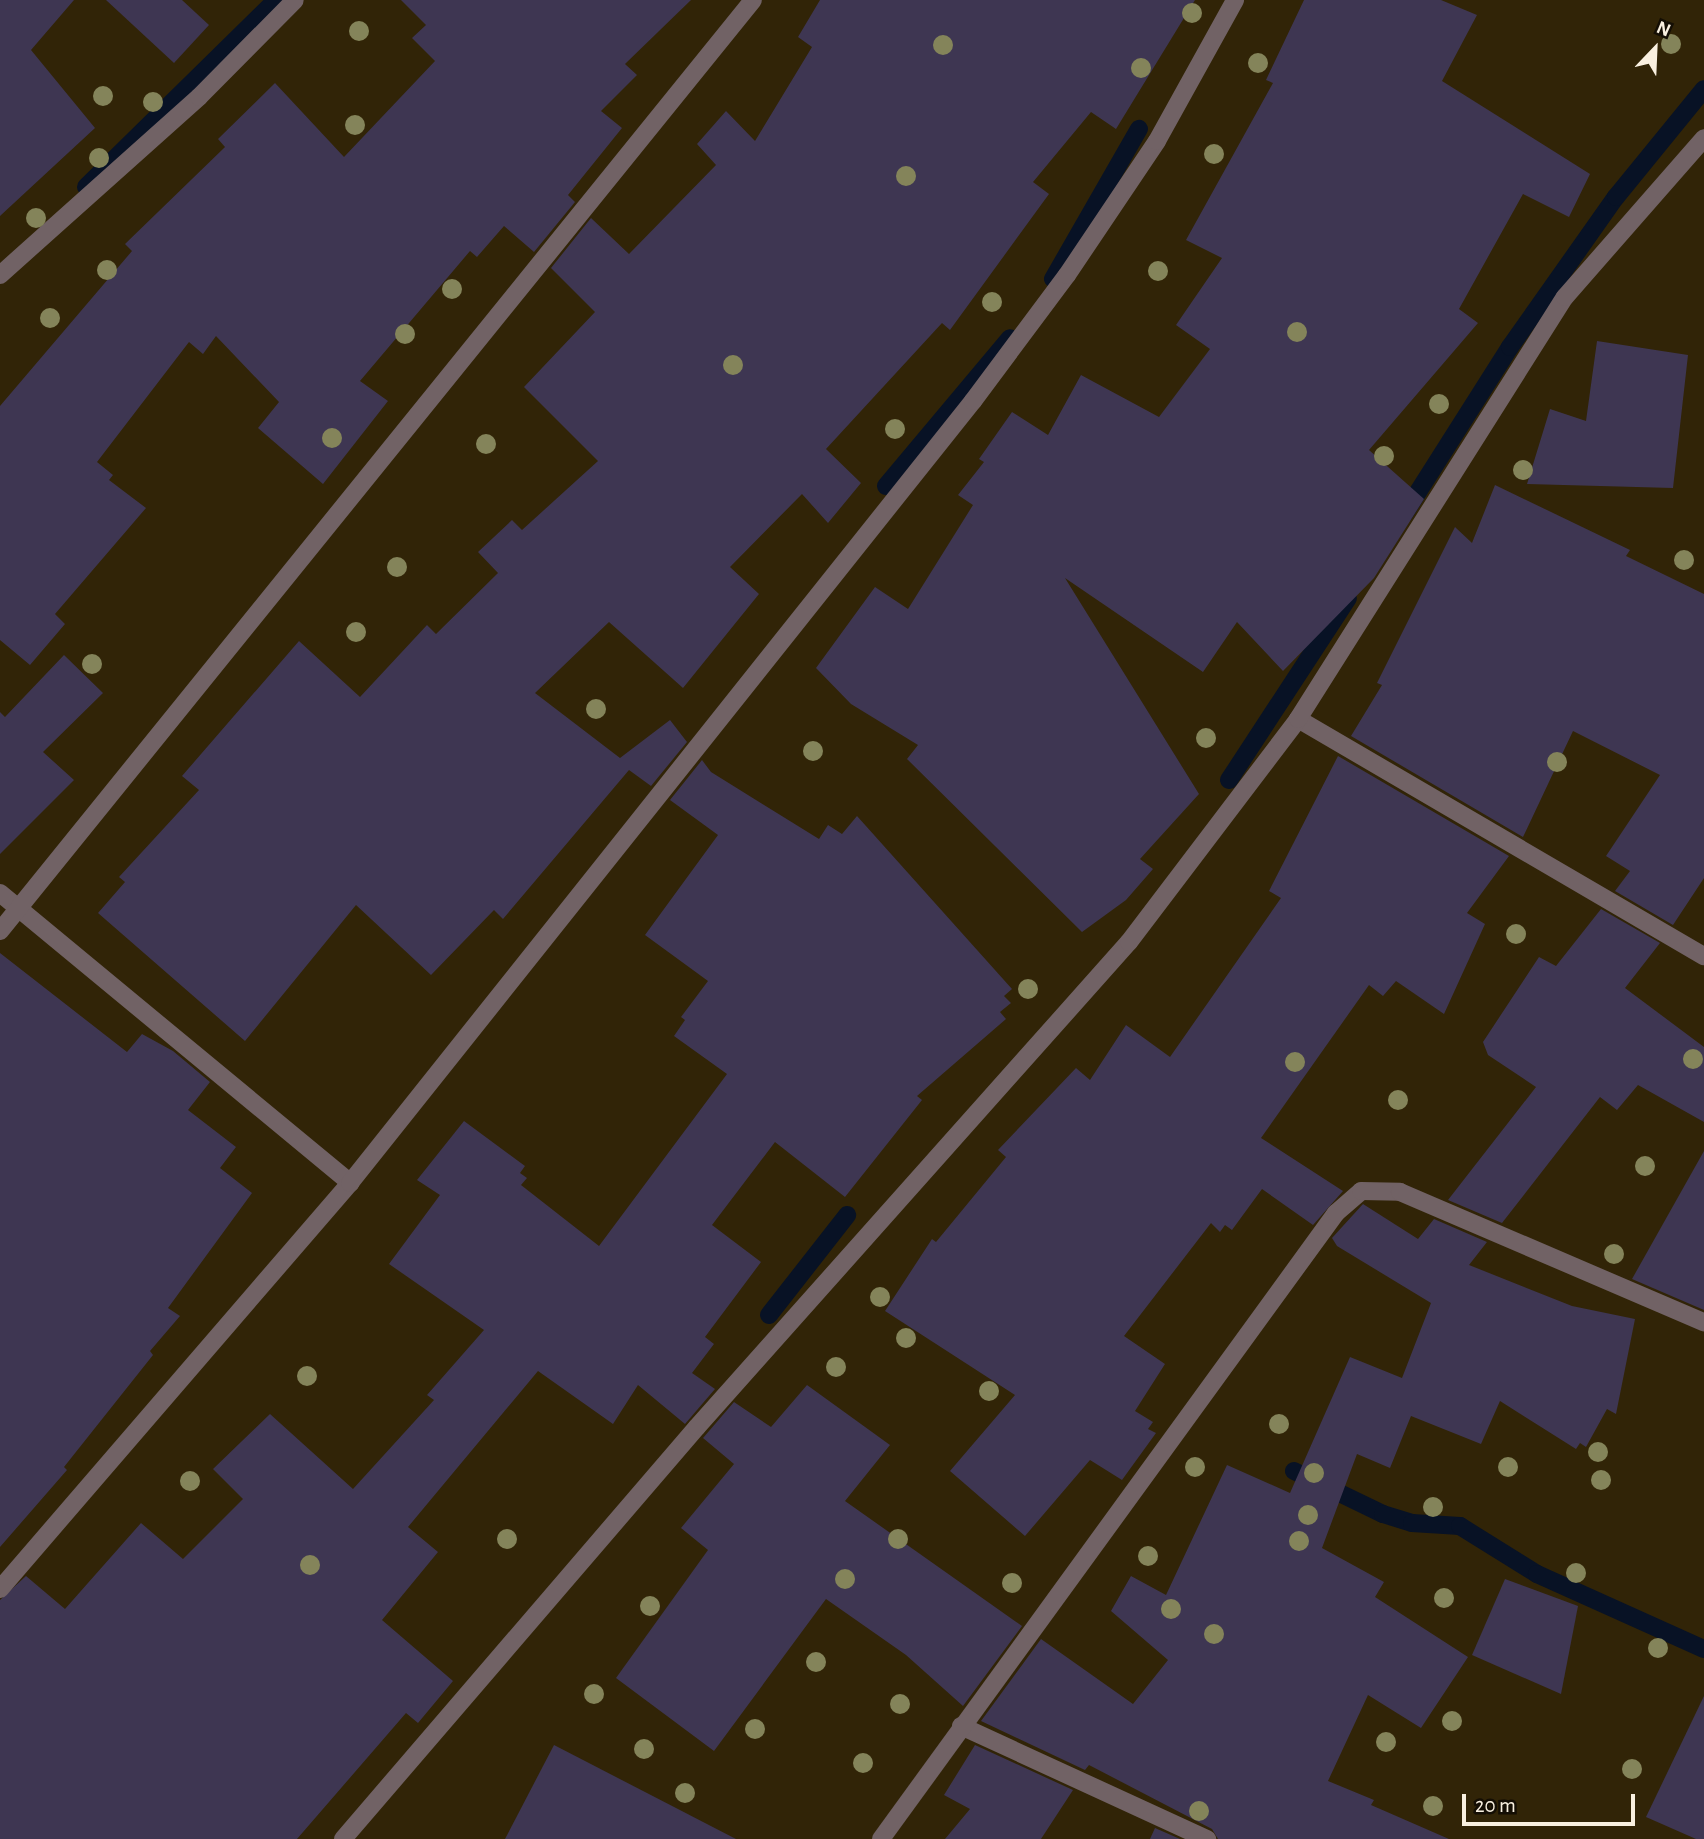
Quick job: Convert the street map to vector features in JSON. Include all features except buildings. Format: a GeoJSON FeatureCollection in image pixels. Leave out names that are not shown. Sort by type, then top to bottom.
{"type":"FeatureCollection","features":[{"type":"Feature","properties":{"kind":"street"},"geometry":{"type":"LineString","coordinates":[[0,275],[200,97],[295,0]]}},
{"type":"Feature","properties":{"kind":"street"},"geometry":{"type":"LineString","coordinates":[[0,931],[753,0]]}},
{"type":"Feature","properties":{"kind":"street"},"geometry":{"type":"LineString","coordinates":[[0,1589],[350,1183],[981,391],[1067,275],[1157,141],[1235,0]]}},
{"type":"Feature","properties":{"kind":"street"},"geometry":{"type":"LineString","coordinates":[[343,1839],[697,1427],[1129,942],[1298,719],[1565,297],[1704,138]]}},
{"type":"Feature","properties":{"kind":"street"},"geometry":{"type":"LineString","coordinates":[[1298,719],[1704,956]]}},
{"type":"Feature","properties":{"kind":"street"},"geometry":{"type":"LineString","coordinates":[[0,893],[350,1183]]}},
{"type":"Feature","properties":{"kind":"street"},"geometry":{"type":"LineString","coordinates":[[881,1839],[1336,1213],[1361,1191],[1400,1192],[1704,1322]]}},
{"type":"Feature","properties":{"kind":"street"},"geometry":{"type":"LineString","coordinates":[[961,1726],[1208,1839]]}},
{"type":"Feature","properties":{"kind":"waterway"},"geometry":{"type":"LineString","coordinates":[[86,187],[276,0]]}},
{"type":"Feature","properties":{"kind":"waterway"},"geometry":{"type":"LineString","coordinates":[[1404,514],[1510,347],[1616,197],[1704,89]]}},
{"type":"Feature","properties":{"kind":"waterway"},"geometry":{"type":"LineString","coordinates":[[1053,279],[1139,129]]}},
{"type":"Feature","properties":{"kind":"waterway"},"geometry":{"type":"LineString","coordinates":[[886,486],[1010,338]]}},
{"type":"Feature","properties":{"kind":"waterway"},"geometry":{"type":"LineString","coordinates":[[1229,780],[1348,598]]}},
{"type":"Feature","properties":{"kind":"waterway"},"geometry":{"type":"LineString","coordinates":[[769,1315],[847,1215]]}},
{"type":"Feature","properties":{"kind":"waterway"},"geometry":{"type":"LineString","coordinates":[[1294,1471],[1383,1514],[1412,1523],[1460,1526],[1537,1574],[1704,1649]]}}]}
